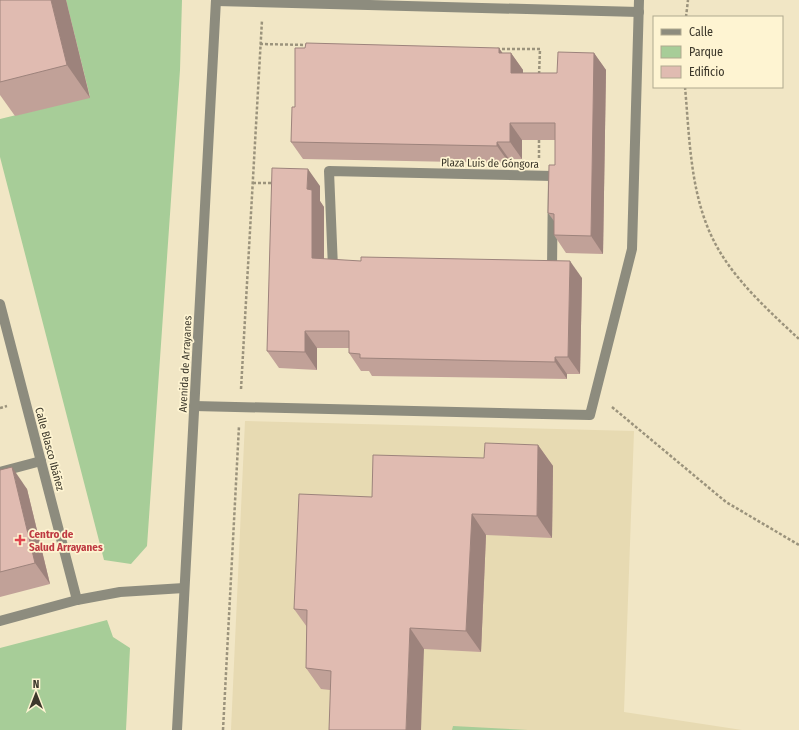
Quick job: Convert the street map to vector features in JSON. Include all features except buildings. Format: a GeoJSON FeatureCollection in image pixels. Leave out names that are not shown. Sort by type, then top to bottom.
{"type":"FeatureCollection","features":[{"type":"Feature","properties":{"kind":"street"},"geometry":{"type":"LineString","coordinates":[[194,406],[590,415],[632,249],[640,0]]}},
{"type":"Feature","properties":{"kind":"street"},"geometry":{"type":"LineString","coordinates":[[216,1],[639,12]]}},
{"type":"Feature","properties":{"kind":"street","name":"Avenida de Arrayanes"},"geometry":{"type":"LineString","coordinates":[[177,730],[216,1]]}},
{"type":"Feature","properties":{"kind":"street","name":"Plaza Luis de Góngora"},"geometry":{"type":"LineString","coordinates":[[329,171],[539,176],[553,176],[552,270],[333,268],[329,171]]}},
{"type":"Feature","properties":{"kind":"street","name":"Calle Blasco Ibáñez"},"geometry":{"type":"LineString","coordinates":[[0,304],[77,600]]}},
{"type":"Feature","properties":{"kind":"street"},"geometry":{"type":"LineString","coordinates":[[0,472],[41,461]]}},
{"type":"Feature","properties":{"kind":"street"},"geometry":{"type":"LineString","coordinates":[[0,621],[77,600],[120,592],[184,588]]}},
{"type":"Feature","properties":{"kind":"path"},"geometry":{"type":"LineString","coordinates":[[686,16],[688,0]]}},
{"type":"Feature","properties":{"kind":"path"},"geometry":{"type":"LineString","coordinates":[[223,730],[263,3]]}},
{"type":"Feature","properties":{"kind":"path"},"geometry":{"type":"LineString","coordinates":[[260,44],[316,45]]}},
{"type":"Feature","properties":{"kind":"path"},"geometry":{"type":"LineString","coordinates":[[492,49],[540,49],[539,81]]}},
{"type":"Feature","properties":{"kind":"path"},"geometry":{"type":"LineString","coordinates":[[685,88],[692,164],[698,200],[709,229],[720,252],[733,270],[772,314],[799,339]]}},
{"type":"Feature","properties":{"kind":"path"},"geometry":{"type":"LineString","coordinates":[[539,137],[539,176]]}},
{"type":"Feature","properties":{"kind":"path"},"geometry":{"type":"LineString","coordinates":[[253,183],[276,183]]}},
{"type":"Feature","properties":{"kind":"path"},"geometry":{"type":"LineString","coordinates":[[596,393],[726,502],[799,545]]}},
{"type":"Feature","properties":{"kind":"shaded area"},"geometry":{"type":"Polygon","coordinates":[[[245,421],[634,431],[624,712],[742,730],[231,730],[245,421]]]}},
{"type":"Feature","properties":{"kind":"green space"},"geometry":{"type":"Polygon","coordinates":[[[66,0],[182,0],[180,70],[147,546],[131,564],[104,560],[0,157],[0,119],[90,97],[66,0]]]}},
{"type":"Feature","properties":{"kind":"green space"},"geometry":{"type":"Polygon","coordinates":[[[107,620],[113,637],[130,648],[126,730],[0,730],[0,648],[107,620]]]}},
{"type":"Feature","properties":{"kind":"green space"},"geometry":{"type":"Polygon","coordinates":[[[453,726],[528,730],[452,730],[453,726]]]}},
{"type":"Feature","properties":{"kind":"place","name":"Centro de Salud Arrayanes"},"geometry":{"type":"Point","coordinates":[20,540]}}]}
